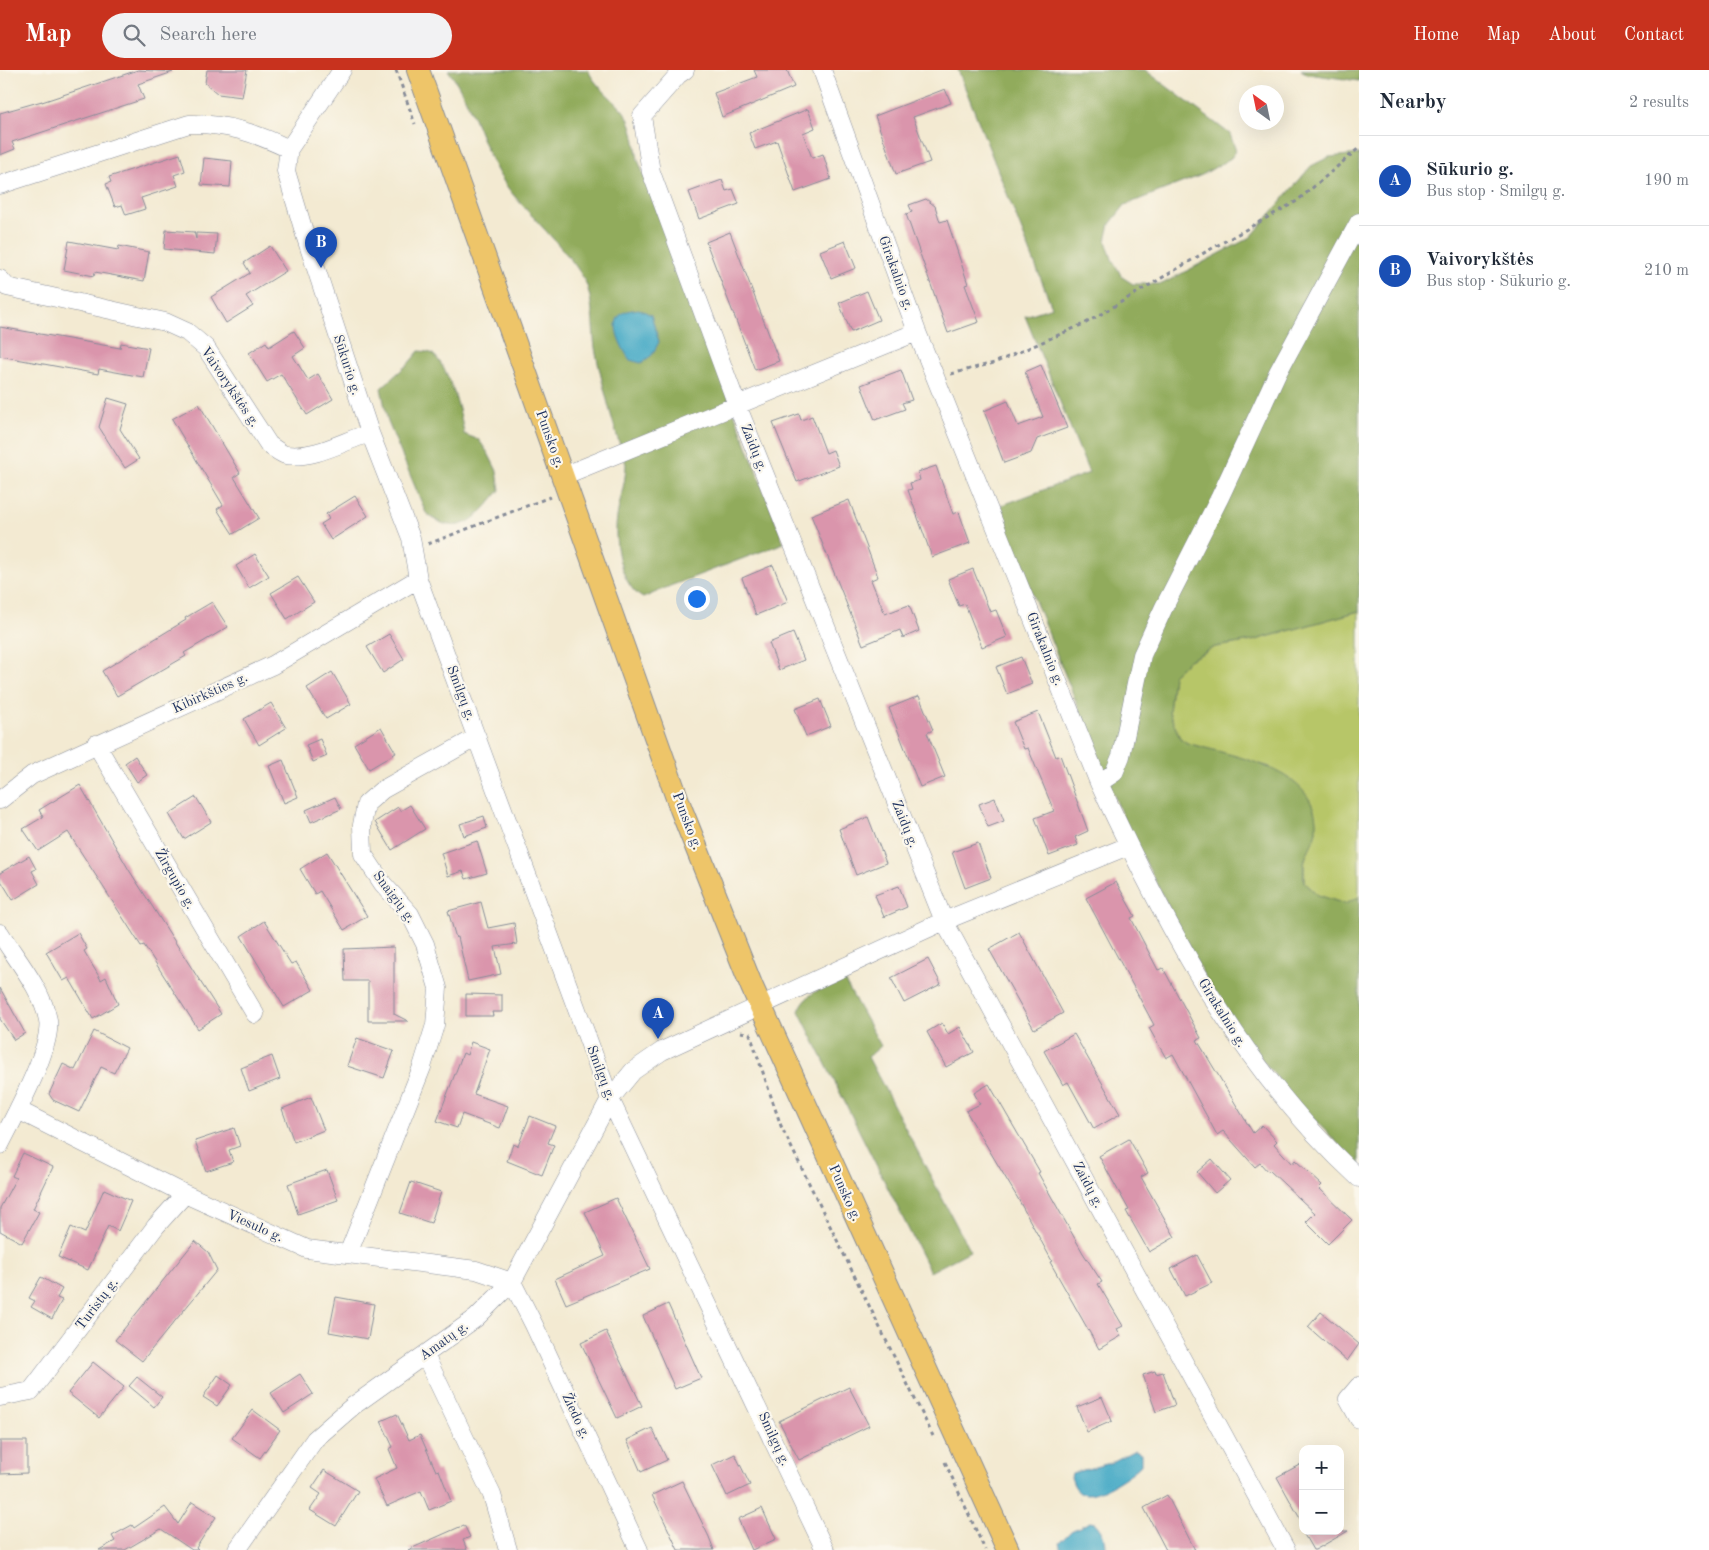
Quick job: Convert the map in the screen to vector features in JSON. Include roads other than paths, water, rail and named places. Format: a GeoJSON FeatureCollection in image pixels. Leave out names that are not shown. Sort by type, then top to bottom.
{"type":"FeatureCollection","features":[{"type":"Feature","properties":{"kind":"main road","name":"Punsko g."},"geometry":{"type":"LineString","coordinates":[[418,70],[681,809],[760,1007],[1008,1550]]}},
{"type":"Feature","properties":{"kind":"street","name":"Sūkurio g."},"geometry":{"type":"LineString","coordinates":[[342,70],[289,149],[286,170],[302,226],[370,433],[411,538],[418,579]]}},
{"type":"Feature","properties":{"kind":"street","name":"Zaidų g."},"geometry":{"type":"LineString","coordinates":[[685,70],[678,74],[642,116],[651,172],[737,405],[944,921],[1286,1550]]}},
{"type":"Feature","properties":{"kind":"street","name":"Girakalnio g."},"geometry":{"type":"LineString","coordinates":[[822,70],[917,332],[1099,783],[1128,846],[1193,966],[1234,1034],[1264,1075],[1298,1115],[1333,1154],[1359,1178]]}},
{"type":"Feature","properties":{"kind":"street"},"geometry":{"type":"LineString","coordinates":[[0,185],[188,124],[214,123],[239,128],[289,149]]}},
{"type":"Feature","properties":{"kind":"street"},"geometry":{"type":"LineString","coordinates":[[1099,783],[1114,773],[1121,756],[1142,655],[1164,607],[1220,497],[1278,372],[1359,222]]}},
{"type":"Feature","properties":{"kind":"street","name":"Vaivorykštės g."},"geometry":{"type":"LineString","coordinates":[[0,279],[7,287],[166,322],[187,332],[206,348],[269,445],[286,455],[321,452],[345,440],[370,433]]}},
{"type":"Feature","properties":{"kind":"street"},"geometry":{"type":"LineString","coordinates":[[566,485],[737,405],[917,332]]}},
{"type":"Feature","properties":{"kind":"street","name":"Smilgų g."},"geometry":{"type":"LineString","coordinates":[[418,579],[610,1099],[825,1550]]}},
{"type":"Feature","properties":{"kind":"street","name":"Kibirkšties g."},"geometry":{"type":"LineString","coordinates":[[0,800],[32,775],[96,744],[273,665],[418,579]]}},
{"type":"Feature","properties":{"kind":"street","name":"Snaigių g."},"geometry":{"type":"LineString","coordinates":[[348,1254],[422,1067],[435,1025],[438,988],[425,944],[410,914],[383,884],[363,854],[362,825],[366,804],[382,790],[477,737]]}},
{"type":"Feature","properties":{"kind":"street","name":"Žirgupio g."},"geometry":{"type":"LineString","coordinates":[[96,744],[255,1014]]}},
{"type":"Feature","properties":{"kind":"street","name":"Amatų g."},"geometry":{"type":"LineString","coordinates":[[237,1550],[315,1439],[353,1406],[476,1318],[512,1282],[610,1099],[633,1071],[662,1052],[944,921],[1128,846]]}},
{"type":"Feature","properties":{"kind":"street"},"geometry":{"type":"LineString","coordinates":[[0,933],[42,1001],[48,1021],[48,1040],[18,1110],[0,1145]]}},
{"type":"Feature","properties":{"kind":"street","name":"Viesulo g."},"geometry":{"type":"LineString","coordinates":[[18,1110],[185,1194],[307,1249],[476,1270],[512,1282]]}},
{"type":"Feature","properties":{"kind":"street","name":"Turistų g."},"geometry":{"type":"LineString","coordinates":[[0,1397],[31,1391],[156,1226],[185,1194]]}},
{"type":"Feature","properties":{"kind":"street","name":"Žiedo g."},"geometry":{"type":"LineString","coordinates":[[512,1282],[534,1324],[639,1550]]}},
{"type":"Feature","properties":{"kind":"street"},"geometry":{"type":"LineString","coordinates":[[425,1355],[492,1495],[508,1550]]}},
{"type":"Feature","properties":{"kind":"street"},"geometry":{"type":"LineString","coordinates":[[1359,1386],[1348,1398],[1359,1420]]}},
{"type":"Feature","properties":{"kind":"water"},"geometry":{"type":"Polygon","coordinates":[[[639,309],[651,315],[659,342],[652,355],[641,363],[630,360],[620,343],[616,329],[618,317],[623,313],[639,309]]]}},
{"type":"Feature","properties":{"kind":"water"},"geometry":{"type":"Polygon","coordinates":[[[1135,1450],[1141,1453],[1141,1465],[1113,1485],[1096,1493],[1088,1494],[1080,1492],[1075,1486],[1071,1477],[1072,1473],[1110,1463],[1135,1450]]]}},
{"type":"Feature","properties":{"kind":"water"},"geometry":{"type":"Polygon","coordinates":[[[1090,1522],[1095,1523],[1102,1532],[1105,1550],[1061,1550],[1059,1543],[1071,1531],[1090,1522]]]}},
{"type":"Feature","properties":{"kind":"place","name":"Vaivorykštės"},"geometry":{"type":"Point","coordinates":[321,268]}},
{"type":"Feature","properties":{"kind":"place","name":"Sūkurio g."},"geometry":{"type":"Point","coordinates":[658,1039]}}]}
